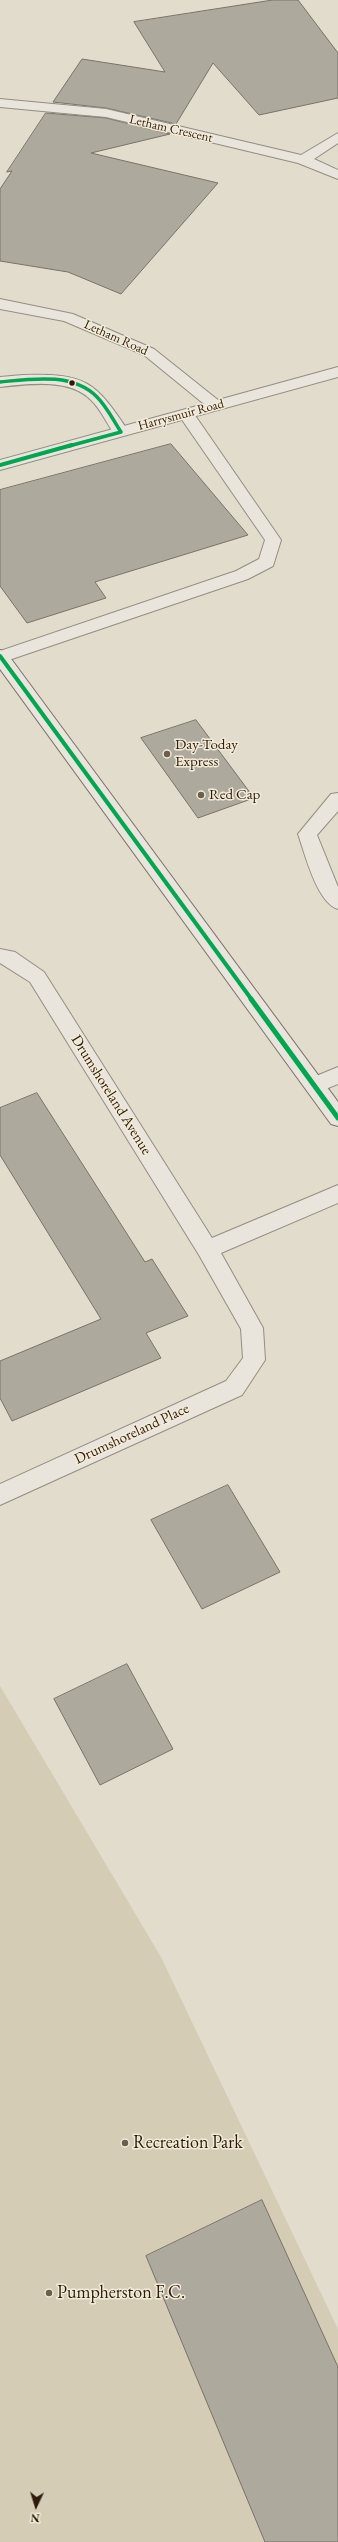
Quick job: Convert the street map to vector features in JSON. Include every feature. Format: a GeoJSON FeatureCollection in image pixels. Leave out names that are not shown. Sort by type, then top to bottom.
{"type":"FeatureCollection","features":[{"type":"Feature","properties":{"kind":"street","name":"Letham Crescent"},"geometry":{"type":"LineString","coordinates":[[0,103],[106,113],[303,160],[338,175]]}},
{"type":"Feature","properties":{"kind":"street"},"geometry":{"type":"LineString","coordinates":[[303,160],[338,137]]}},
{"type":"Feature","properties":{"kind":"street","name":"Letham Road"},"geometry":{"type":"LineString","coordinates":[[0,304],[68,317],[149,352],[216,406]]}},
{"type":"Feature","properties":{"kind":"street","name":"Harrysmuir Road"},"geometry":{"type":"LineString","coordinates":[[0,465],[338,372]]}},
{"type":"Feature","properties":{"kind":"street"},"geometry":{"type":"LineString","coordinates":[[0,382],[32,378],[70,382],[95,395],[120,432]]}},
{"type":"Feature","properties":{"kind":"street"},"geometry":{"type":"LineString","coordinates":[[186,414],[273,540],[267,562],[242,575],[0,656],[338,1118]]}},
{"type":"Feature","properties":{"kind":"street"},"geometry":{"type":"LineString","coordinates":[[338,799],[307,834],[325,883],[338,902]]}},
{"type":"Feature","properties":{"kind":"street","name":"Drumshoreland Avenue"},"geometry":{"type":"LineString","coordinates":[[0,956],[8,957],[37,977],[208,1249],[252,1328],[254,1360]]}},
{"type":"Feature","properties":{"kind":"street"},"geometry":{"type":"LineString","coordinates":[[316,1086],[338,1075]]}},
{"type":"Feature","properties":{"kind":"street"},"geometry":{"type":"LineString","coordinates":[[208,1249],[338,1194]]}},
{"type":"Feature","properties":{"kind":"street","name":"Drumshoreland Place"},"geometry":{"type":"LineString","coordinates":[[0,1495],[234,1388],[254,1360]]}},
{"type":"Feature","properties":{"kind":"shaded area","name":"Recreation Park"},"geometry":{"type":"Polygon","coordinates":[[[0,1686],[161,1957],[338,2329],[338,2542],[0,2542],[0,1686]]]}},
{"type":"Feature","properties":{"kind":"building"},"geometry":{"type":"Polygon","coordinates":[[[273,0],[298,0],[338,53],[338,98],[259,115],[213,63],[176,124],[106,108],[53,102],[82,59],[165,72],[134,22],[273,0]]]}},
{"type":"Feature","properties":{"kind":"building"},"geometry":{"type":"Polygon","coordinates":[[[46,113],[106,118],[170,134],[91,153],[218,183],[121,294],[68,272],[0,261],[0,189],[12,171],[7,172],[46,113]]]}},
{"type":"Feature","properties":{"kind":"building"},"geometry":{"type":"Polygon","coordinates":[[[171,444],[248,535],[95,582],[106,598],[27,623],[0,586],[0,490],[171,444]]]}},
{"type":"Feature","properties":{"kind":"building"},"geometry":{"type":"Polygon","coordinates":[[[196,720],[254,798],[198,818],[141,738],[196,720]]]}},
{"type":"Feature","properties":{"kind":"building"},"geometry":{"type":"Polygon","coordinates":[[[37,1093],[145,1262],[152,1259],[188,1316],[146,1333],[161,1358],[12,1421],[0,1398],[0,1361],[101,1319],[0,1155],[0,1108],[37,1093]]]}},
{"type":"Feature","properties":{"kind":"building"},"geometry":{"type":"Polygon","coordinates":[[[228,1485],[280,1572],[202,1609],[151,1520],[228,1485]]]}},
{"type":"Feature","properties":{"kind":"building"},"geometry":{"type":"Polygon","coordinates":[[[127,1664],[173,1749],[100,1785],[54,1699],[127,1664]]]}},
{"type":"Feature","properties":{"kind":"building"},"geometry":{"type":"Polygon","coordinates":[[[262,2200],[338,2367],[338,2542],[265,2542],[146,2256],[262,2200]]]}},
{"type":"Feature","properties":{"kind":"transit line"},"geometry":{"type":"LineString","coordinates":[[0,382],[51,379],[76,384],[87,389],[100,400],[121,432]]}},
{"type":"Feature","properties":{"kind":"transit line"},"geometry":{"type":"LineString","coordinates":[[0,465],[121,432]]}},
{"type":"Feature","properties":{"kind":"transit line"},"geometry":{"type":"LineString","coordinates":[[0,656],[338,1118]]}},
{"type":"Feature","properties":{"kind":"place","name":"Day-Today Express"},"geometry":{"type":"Point","coordinates":[167,754]}},
{"type":"Feature","properties":{"kind":"place","name":"Red Cap"},"geometry":{"type":"Point","coordinates":[201,795]}},
{"type":"Feature","properties":{"kind":"place","name":"Recreation Park"},"geometry":{"type":"Point","coordinates":[125,2143]}},
{"type":"Feature","properties":{"kind":"place","name":"Pumpherston F.C."},"geometry":{"type":"Point","coordinates":[49,2293]}}]}
